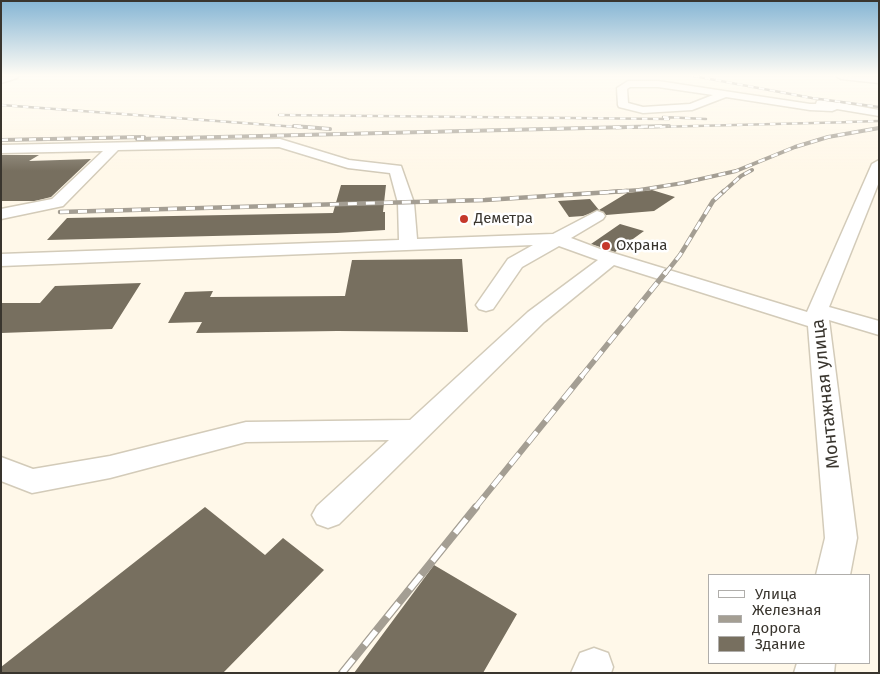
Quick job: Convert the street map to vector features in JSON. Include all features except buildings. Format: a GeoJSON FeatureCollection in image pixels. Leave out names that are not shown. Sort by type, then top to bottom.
{"type":"FeatureCollection","features":[{"type":"Feature","properties":{"kind":"street"},"geometry":{"type":"LineString","coordinates":[[633,107],[643,110],[685,107]]}},
{"type":"Feature","properties":{"kind":"street"},"geometry":{"type":"LineString","coordinates":[[807,107],[832,107]]}},
{"type":"Feature","properties":{"kind":"street"},"geometry":{"type":"LineString","coordinates":[[848,107],[879,113]]}},
{"type":"Feature","properties":{"kind":"street"},"geometry":{"type":"LineString","coordinates":[[1,149],[280,143],[348,164],[396,169],[406,202],[408,245]]}},
{"type":"Feature","properties":{"kind":"street"},"geometry":{"type":"LineString","coordinates":[[1,214],[57,204],[115,146]]}},
{"type":"Feature","properties":{"kind":"street","name":"Монтажная улица"},"geometry":{"type":"LineString","coordinates":[[833,574],[841,538],[817,316],[879,164]]}},
{"type":"Feature","properties":{"kind":"street"},"geometry":{"type":"LineString","coordinates":[[486,305],[515,263],[597,216]]}},
{"type":"Feature","properties":{"kind":"street"},"geometry":{"type":"LineString","coordinates":[[1,260],[557,239],[612,258],[817,316],[879,328]]}},
{"type":"Feature","properties":{"kind":"street"},"geometry":{"type":"LineString","coordinates":[[328,515],[536,317],[612,258]]}},
{"type":"Feature","properties":{"kind":"street"},"geometry":{"type":"LineString","coordinates":[[1,468],[32,481],[110,467],[246,432],[417,430]]}},
{"type":"Feature","properties":{"kind":"railway"},"geometry":{"type":"LineString","coordinates":[[34,107],[311,128]]}},
{"type":"Feature","properties":{"kind":"railway"},"geometry":{"type":"LineString","coordinates":[[279,115],[669,119]]}},
{"type":"Feature","properties":{"kind":"railway"},"geometry":{"type":"LineString","coordinates":[[663,117],[706,119]]}},
{"type":"Feature","properties":{"kind":"railway"},"geometry":{"type":"LineString","coordinates":[[846,122],[879,121]]}},
{"type":"Feature","properties":{"kind":"railway"},"geometry":{"type":"LineString","coordinates":[[616,128],[853,122]]}},
{"type":"Feature","properties":{"kind":"railway"},"geometry":{"type":"LineString","coordinates":[[294,126],[330,129]]}},
{"type":"Feature","properties":{"kind":"railway"},"geometry":{"type":"LineString","coordinates":[[137,139],[669,126]]}},
{"type":"Feature","properties":{"kind":"railway"},"geometry":{"type":"LineString","coordinates":[[608,192],[639,190],[683,183],[736,171],[795,147],[828,137],[879,128]]}},
{"type":"Feature","properties":{"kind":"railway"},"geometry":{"type":"LineString","coordinates":[[1,140],[144,137]]}},
{"type":"Feature","properties":{"kind":"railway"},"geometry":{"type":"LineString","coordinates":[[723,192],[741,176],[752,170]]}},
{"type":"Feature","properties":{"kind":"railway"},"geometry":{"type":"LineString","coordinates":[[60,212],[485,200],[627,191]]}},
{"type":"Feature","properties":{"kind":"railway"},"geometry":{"type":"LineString","coordinates":[[665,274],[680,255],[713,201],[724,191]]}},
{"type":"Feature","properties":{"kind":"railway"},"geometry":{"type":"LineString","coordinates":[[581,377],[666,272]]}},
{"type":"Feature","properties":{"kind":"railway"},"geometry":{"type":"LineString","coordinates":[[475,508],[582,376]]}},
{"type":"Feature","properties":{"kind":"railway"},"geometry":{"type":"LineString","coordinates":[[342,673],[476,507]]}},
{"type":"Feature","properties":{"kind":"place","name":"Деметра"},"geometry":{"type":"Point","coordinates":[464,219]}},
{"type":"Feature","properties":{"kind":"place","name":"Охрана"},"geometry":{"type":"Point","coordinates":[606,246]}}]}
